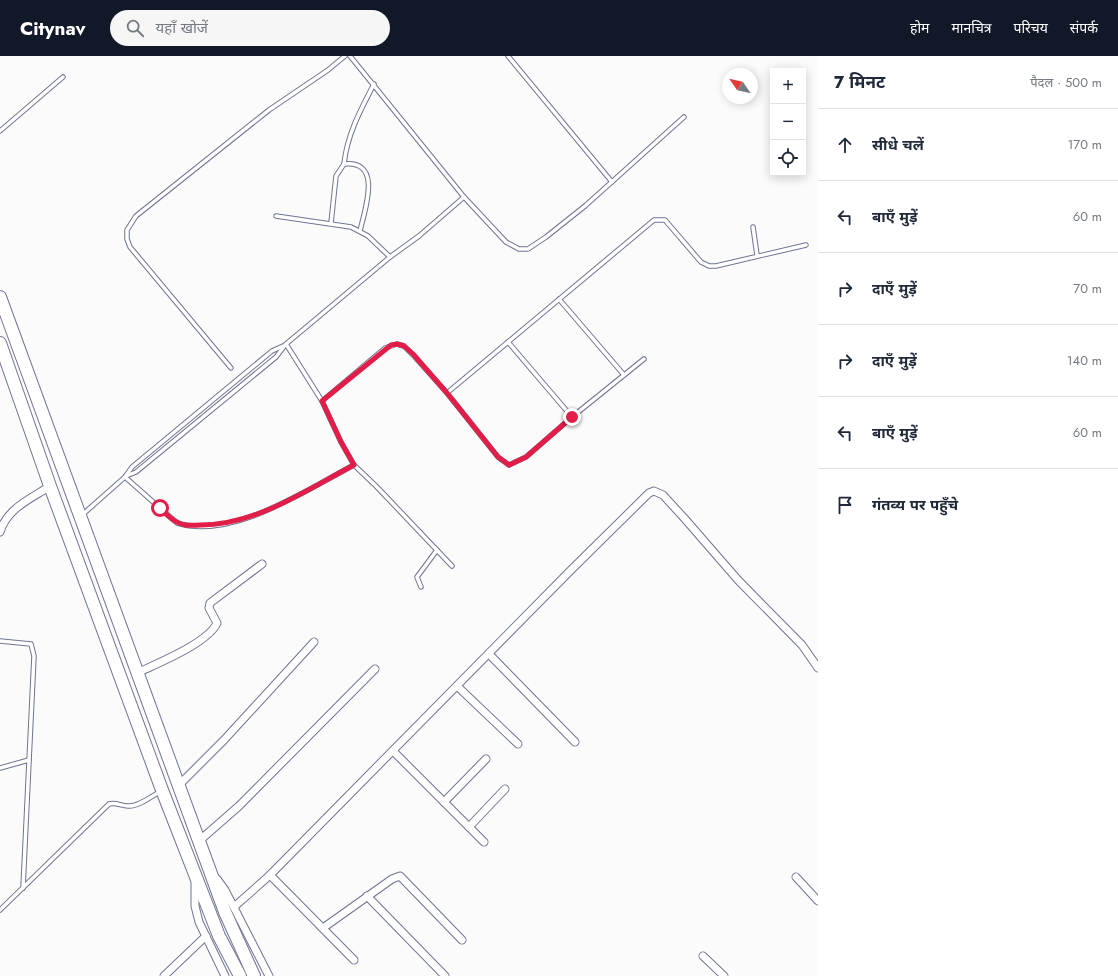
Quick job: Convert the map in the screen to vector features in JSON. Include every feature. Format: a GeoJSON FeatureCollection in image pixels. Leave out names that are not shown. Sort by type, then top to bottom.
{"type":"FeatureCollection","features":[{"type":"Feature","properties":{"kind":"highway"},"geometry":{"type":"LineString","coordinates":[[0,297],[208,868],[237,940],[254,976]]}},
{"type":"Feature","properties":{"kind":"highway"},"geometry":{"type":"LineString","coordinates":[[0,343],[50,486],[162,790],[219,936],[240,976]]}},
{"type":"Feature","properties":{"kind":"street"},"geometry":{"type":"LineString","coordinates":[[0,532],[3,521],[9,514],[50,486]]}},
{"type":"Feature","properties":{"kind":"street"},"geometry":{"type":"LineString","coordinates":[[234,907],[270,875],[649,493],[654,491],[663,495],[686,519],[738,580],[802,646],[818,668]]}},
{"type":"Feature","properties":{"kind":"street"},"geometry":{"type":"LineString","coordinates":[[138,673],[181,652],[212,630],[217,622],[209,608],[210,603],[262,564]]}},
{"type":"Feature","properties":{"kind":"street"},"geometry":{"type":"LineString","coordinates":[[179,785],[224,740],[314,642]]}},
{"type":"Feature","properties":{"kind":"street"},"geometry":{"type":"LineString","coordinates":[[489,654],[575,742]]}},
{"type":"Feature","properties":{"kind":"street"},"geometry":{"type":"LineString","coordinates":[[199,841],[239,806],[375,669]]}},
{"type":"Feature","properties":{"kind":"street"},"geometry":{"type":"LineString","coordinates":[[457,686],[518,744]]}},
{"type":"Feature","properties":{"kind":"street"},"geometry":{"type":"LineString","coordinates":[[394,751],[484,842]]}},
{"type":"Feature","properties":{"kind":"street"},"geometry":{"type":"LineString","coordinates":[[444,802],[486,759]]}},
{"type":"Feature","properties":{"kind":"street"},"geometry":{"type":"LineString","coordinates":[[469,827],[505,789]]}},
{"type":"Feature","properties":{"kind":"street"},"geometry":{"type":"LineString","coordinates":[[208,868],[225,890],[269,976]]}},
{"type":"Feature","properties":{"kind":"street"},"geometry":{"type":"LineString","coordinates":[[195,873],[195,906],[206,936],[225,976]]}},
{"type":"Feature","properties":{"kind":"street"},"geometry":{"type":"LineString","coordinates":[[270,875],[354,960]]}},
{"type":"Feature","properties":{"kind":"street"},"geometry":{"type":"LineString","coordinates":[[323,928],[396,876],[400,876],[462,940]]}},
{"type":"Feature","properties":{"kind":"street"},"geometry":{"type":"LineString","coordinates":[[796,877],[818,901]]}},
{"type":"Feature","properties":{"kind":"street"},"geometry":{"type":"LineString","coordinates":[[367,896],[445,976]]}},
{"type":"Feature","properties":{"kind":"street"},"geometry":{"type":"LineString","coordinates":[[164,976],[206,936]]}},
{"type":"Feature","properties":{"kind":"street"},"geometry":{"type":"LineString","coordinates":[[703,956],[724,976]]}},
{"type":"Feature","properties":{"kind":"lane"},"geometry":{"type":"LineString","coordinates":[[231,368],[130,247],[127,239],[128,230],[136,216],[201,163],[269,110],[328,70],[345,56]]}},
{"type":"Feature","properties":{"kind":"lane"},"geometry":{"type":"LineString","coordinates":[[350,56],[464,197],[506,242],[519,249],[528,248],[546,237],[612,182],[684,117]]}},
{"type":"Feature","properties":{"kind":"lane"},"geometry":{"type":"LineString","coordinates":[[508,56],[612,182]]}},
{"type":"Feature","properties":{"kind":"lane"},"geometry":{"type":"LineString","coordinates":[[0,131],[63,77]]}},
{"type":"Feature","properties":{"kind":"lane"},"geometry":{"type":"LineString","coordinates":[[331,223],[336,176],[344,164],[345,149],[351,131],[374,84]]}},
{"type":"Feature","properties":{"kind":"lane"},"geometry":{"type":"LineString","coordinates":[[344,164],[358,166],[365,171],[368,177],[369,190],[360,231]]}},
{"type":"Feature","properties":{"kind":"lane"},"geometry":{"type":"LineString","coordinates":[[126,477],[132,467],[266,356],[285,345],[390,257],[419,236],[464,197]]}},
{"type":"Feature","properties":{"kind":"lane"},"geometry":{"type":"LineString","coordinates":[[276,216],[331,223],[360,231],[390,257]]}},
{"type":"Feature","properties":{"kind":"lane"},"geometry":{"type":"LineString","coordinates":[[447,393],[654,220],[665,220],[701,262],[716,266],[757,255],[806,245]]}},
{"type":"Feature","properties":{"kind":"lane"},"geometry":{"type":"LineString","coordinates":[[753,226],[757,255]]}},
{"type":"Feature","properties":{"kind":"lane"},"geometry":{"type":"LineString","coordinates":[[558,299],[624,376]]}},
{"type":"Feature","properties":{"kind":"lane"},"geometry":{"type":"LineString","coordinates":[[508,342],[572,417]]}},
{"type":"Feature","properties":{"kind":"lane"},"geometry":{"type":"LineString","coordinates":[[322,401],[386,348],[397,344],[404,346],[413,354],[447,393],[498,457],[509,465],[526,457],[572,417],[644,359]]}},
{"type":"Feature","properties":{"kind":"lane"},"geometry":{"type":"LineString","coordinates":[[285,345],[322,401],[341,442],[354,465],[452,566]]}},
{"type":"Feature","properties":{"kind":"lane"},"geometry":{"type":"LineString","coordinates":[[80,517],[126,477],[136,472],[276,357],[285,345]]}},
{"type":"Feature","properties":{"kind":"lane"},"geometry":{"type":"LineString","coordinates":[[126,477],[177,523],[186,526],[219,525],[242,520],[266,510],[354,465]]}},
{"type":"Feature","properties":{"kind":"lane"},"geometry":{"type":"LineString","coordinates":[[421,587],[417,577],[419,572],[437,550]]}},
{"type":"Feature","properties":{"kind":"lane"},"geometry":{"type":"LineString","coordinates":[[0,641],[25,642],[31,644],[33,649],[23,888]]}},
{"type":"Feature","properties":{"kind":"lane"},"geometry":{"type":"LineString","coordinates":[[0,768],[29,760]]}},
{"type":"Feature","properties":{"kind":"lane"},"geometry":{"type":"LineString","coordinates":[[0,910],[109,804],[114,803],[128,806],[134,805],[162,790]]}},
{"type":"Feature","properties":{"kind":"route"},"geometry":{"type":"LineString","coordinates":[[160,508],[177,523],[186,526],[219,525],[242,520],[266,510],[354,465],[341,442],[322,401],[391,345],[397,344],[404,346],[413,354],[447,393],[498,457],[504,463],[509,465],[514,464],[526,457],[572,417]]}}]}
